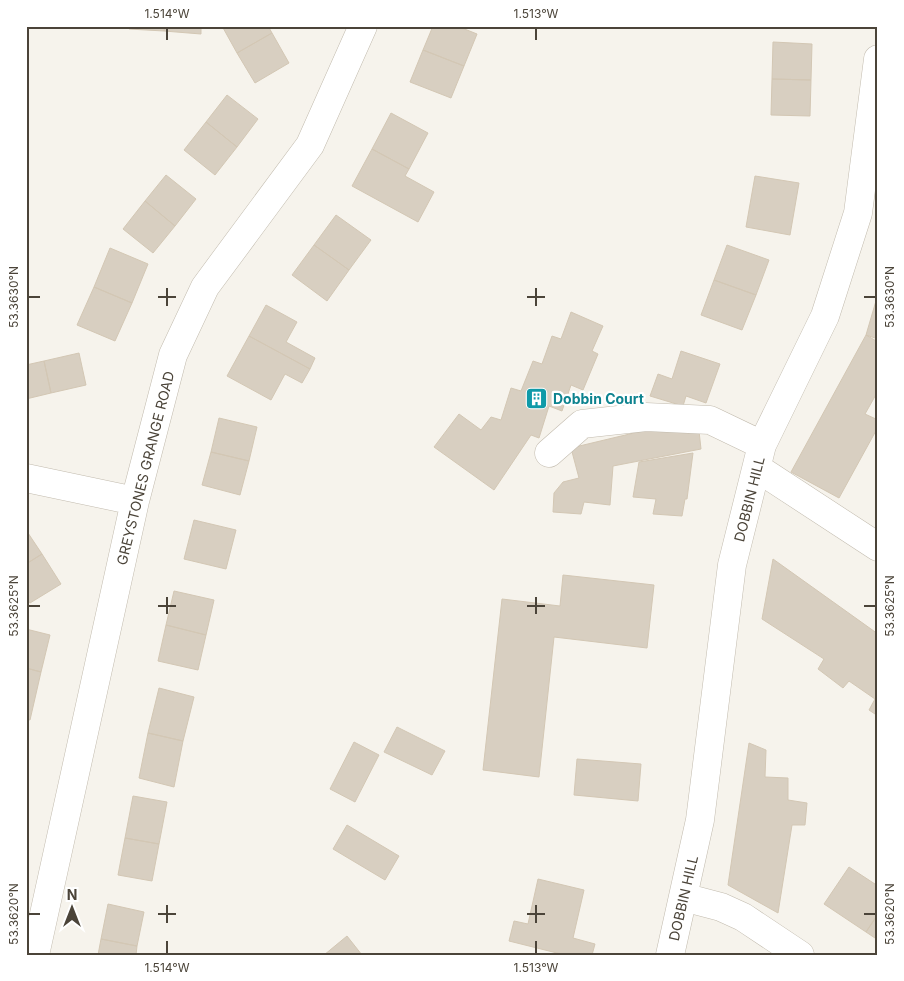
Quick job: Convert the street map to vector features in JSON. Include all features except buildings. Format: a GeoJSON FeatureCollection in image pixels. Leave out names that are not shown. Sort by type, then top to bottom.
{"type":"FeatureCollection","features":[{"type":"Feature","properties":{"kind":"street","name":"GREYSTONES GRANGE ROAD"},"geometry":{"type":"LineString","coordinates":[[35,955],[34,918],[135,501],[173,355],[201,295],[310,145],[363,26]]}},
{"type":"Feature","properties":{"kind":"street","name":"DOBBIN HILL"},"geometry":{"type":"LineString","coordinates":[[670,955],[700,820],[732,566],[760,456],[825,316],[858,213],[878,59]]}},
{"type":"Feature","properties":{"kind":"street"},"geometry":{"type":"LineString","coordinates":[[549,453],[582,424],[646,417],[710,420],[878,547]]}},
{"type":"Feature","properties":{"kind":"street"},"geometry":{"type":"LineString","coordinates":[[26,478],[135,501]]}},
{"type":"Feature","properties":{"kind":"street"},"geometry":{"type":"LineString","coordinates":[[683,897],[721,907],[743,917],[800,955]]}},
{"type":"Feature","properties":{"kind":"place","name":"Dobbin Court"},"geometry":{"type":"Point","coordinates":[537,398]}}]}
